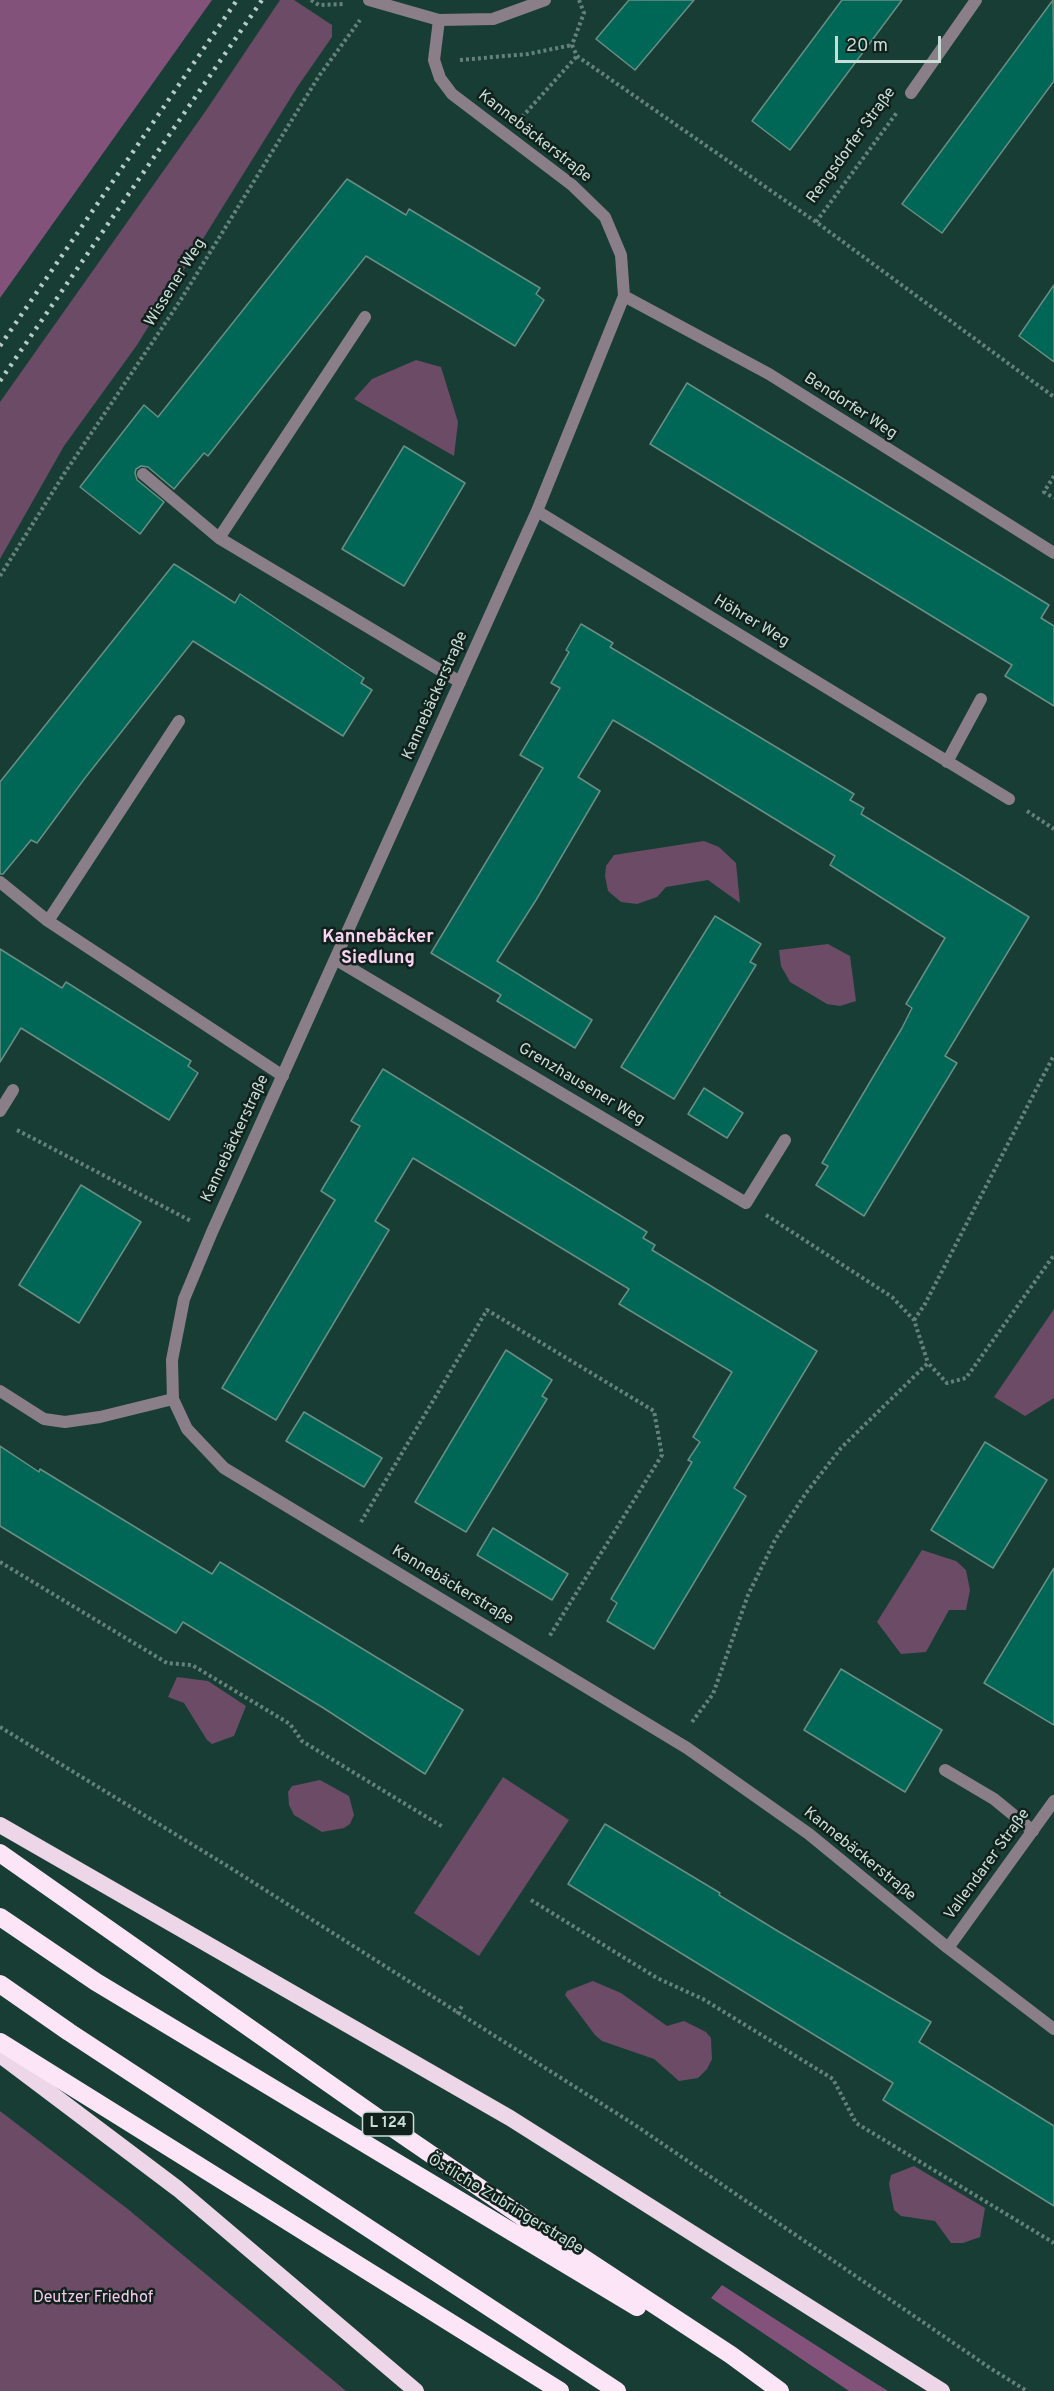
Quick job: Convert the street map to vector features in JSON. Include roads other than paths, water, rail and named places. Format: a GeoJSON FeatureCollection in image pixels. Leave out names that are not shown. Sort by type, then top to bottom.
{"type":"FeatureCollection","features":[{"type":"Feature","properties":{"kind":"highway"},"geometry":{"type":"LineString","coordinates":[[0,1825],[510,2118],[942,2391]]}},
{"type":"Feature","properties":{"kind":"highway","name":"L 124"},"geometry":{"type":"LineString","coordinates":[[0,1853],[559,2242],[731,2355],[778,2391]]}},
{"type":"Feature","properties":{"kind":"highway","name":"Östliche Zubringerstraße"},"geometry":{"type":"LineString","coordinates":[[0,1917],[96,1982],[778,2391]]}},
{"type":"Feature","properties":{"kind":"highway"},"geometry":{"type":"LineString","coordinates":[[0,1984],[78,2038],[617,2391]]}},
{"type":"Feature","properties":{"kind":"highway"},"geometry":{"type":"LineString","coordinates":[[0,2042],[560,2391]]}},
{"type":"Feature","properties":{"kind":"highway"},"geometry":{"type":"LineString","coordinates":[[0,2055],[178,2189],[416,2391]]}},
{"type":"Feature","properties":{"kind":"street"},"geometry":{"type":"LineString","coordinates":[[371,1],[439,20],[493,19],[545,0]]}},
{"type":"Feature","properties":{"kind":"street","name":"Rengsdorfer Straße"},"geometry":{"type":"LineString","coordinates":[[911,93],[976,0]]}},
{"type":"Feature","properties":{"kind":"street","name":"Kannebäckerstraße"},"geometry":{"type":"LineString","coordinates":[[439,20],[434,60],[440,78],[452,94],[572,185],[605,217],[621,255],[624,296],[537,511],[212,1232],[184,1299],[172,1360],[173,1399],[187,1429],[224,1468],[678,1742],[809,1834],[948,1948],[1054,2029]]}},
{"type":"Feature","properties":{"kind":"street","name":"Bendorfer Weg"},"geometry":{"type":"LineString","coordinates":[[624,296],[769,374],[1054,553]]}},
{"type":"Feature","properties":{"kind":"street"},"geometry":{"type":"LineString","coordinates":[[219,538],[365,317]]}},
{"type":"Feature","properties":{"kind":"street"},"geometry":{"type":"LineString","coordinates":[[143,474],[219,538],[460,682]]}},
{"type":"Feature","properties":{"kind":"street","name":"Höhrer Weg"},"geometry":{"type":"LineString","coordinates":[[537,511],[1009,799]]}},
{"type":"Feature","properties":{"kind":"street"},"geometry":{"type":"LineString","coordinates":[[947,762],[981,699]]}},
{"type":"Feature","properties":{"kind":"street"},"geometry":{"type":"LineString","coordinates":[[48,921],[179,721]]}},
{"type":"Feature","properties":{"kind":"street"},"geometry":{"type":"LineString","coordinates":[[0,882],[48,921],[283,1076]]}},
{"type":"Feature","properties":{"kind":"street","name":"Grenzhausener Weg"},"geometry":{"type":"LineString","coordinates":[[335,959],[746,1203],[785,1140]]}},
{"type":"Feature","properties":{"kind":"street"},"geometry":{"type":"LineString","coordinates":[[0,1111],[13,1090]]}},
{"type":"Feature","properties":{"kind":"street"},"geometry":{"type":"LineString","coordinates":[[0,1391],[45,1419],[65,1422],[100,1417],[173,1399]]}},
{"type":"Feature","properties":{"kind":"street"},"geometry":{"type":"LineString","coordinates":[[945,1770],[994,1799],[1033,1831]]}},
{"type":"Feature","properties":{"kind":"street","name":"Vallendarer Straße"},"geometry":{"type":"LineString","coordinates":[[948,1948],[1054,1801]]}},
{"type":"Feature","properties":{"kind":"railway"},"geometry":{"type":"LineString","coordinates":[[0,346],[237,0]]}},
{"type":"Feature","properties":{"kind":"railway"},"geometry":{"type":"LineString","coordinates":[[0,381],[262,0]]}},
{"type":"Feature","properties":{"kind":"district","name":"Kannebäcker Siedlung"},"geometry":{"type":"Point","coordinates":[378,948]}},
{"type":"Feature","properties":{"kind":"park label","name":"Deutzer Friedhof"},"geometry":{"type":"Point","coordinates":[93,2299]}}]}
